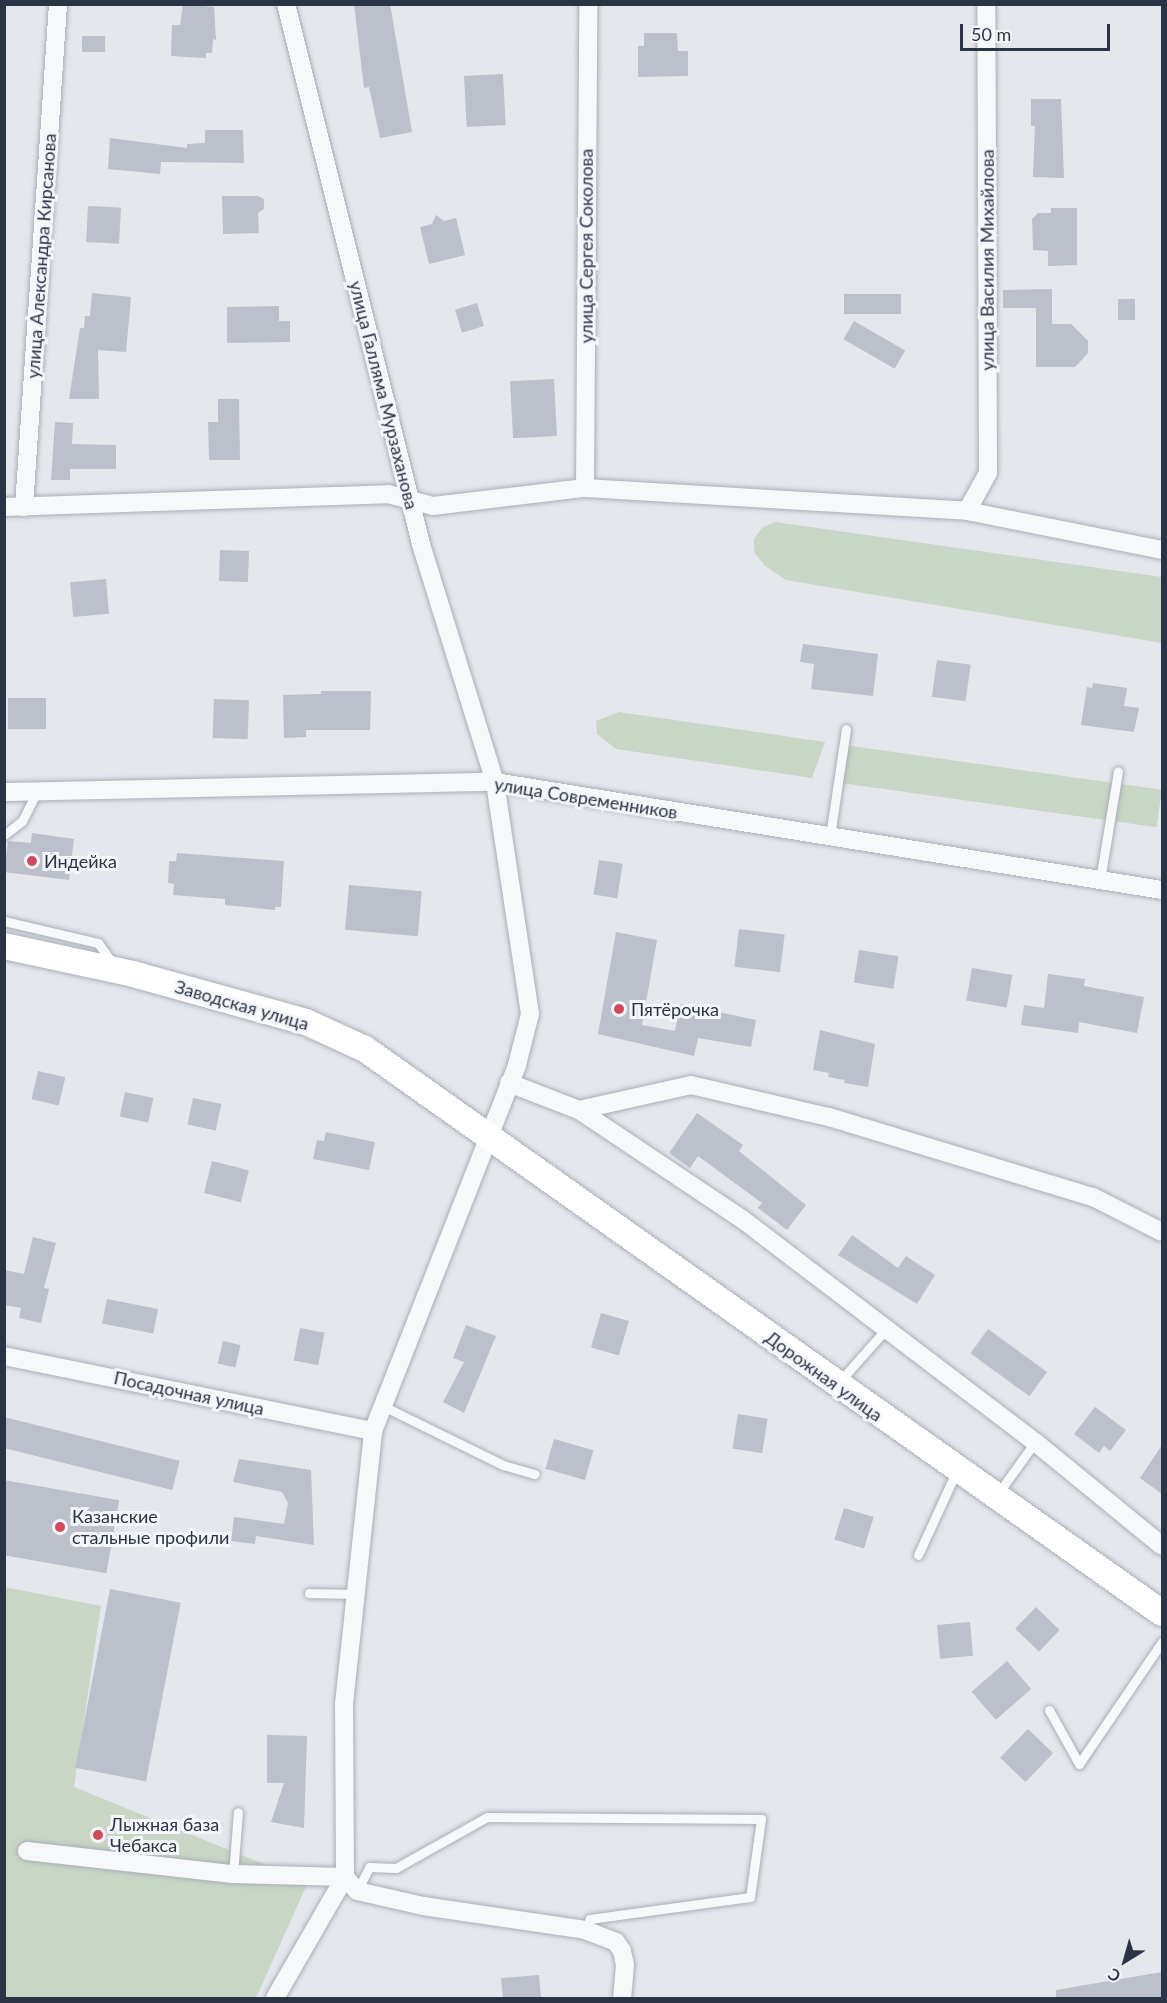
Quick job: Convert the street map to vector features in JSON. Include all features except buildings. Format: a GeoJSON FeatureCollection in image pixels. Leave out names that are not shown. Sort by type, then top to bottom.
{"type":"FeatureCollection","features":[{"type":"Feature","properties":{"kind":"street","name":"улица Александра Кирсанова"},"geometry":{"type":"LineString","coordinates":[[24,507],[58,4]]}},
{"type":"Feature","properties":{"kind":"street","name":"улица Галляма Мурзаханова"},"geometry":{"type":"LineString","coordinates":[[286,4],[410,501],[495,782],[530,1014],[509,1083],[373,1431],[344,1704],[351,1884]]}},
{"type":"Feature","properties":{"kind":"street","name":"улица Сергея Соколова"},"geometry":{"type":"LineString","coordinates":[[585,488],[588,4]]}},
{"type":"Feature","properties":{"kind":"street","name":"улица Василия Михайлова"},"geometry":{"type":"LineString","coordinates":[[967,511],[988,473],[987,4]]}},
{"type":"Feature","properties":{"kind":"street"},"geometry":{"type":"LineString","coordinates":[[4,507],[388,494],[433,506],[585,488],[967,511],[1162,550]]}},
{"type":"Feature","properties":{"kind":"street","name":"улица Современников"},"geometry":{"type":"LineString","coordinates":[[4,792],[495,782],[1162,890]]}},
{"type":"Feature","properties":{"kind":"street","name":"Заводская улица"},"geometry":{"type":"LineString","coordinates":[[4,946],[118,971],[306,1022],[365,1049],[488,1134]]}},
{"type":"Feature","properties":{"kind":"street"},"geometry":{"type":"LineString","coordinates":[[509,1083],[579,1110],[742,1219],[1035,1442],[1162,1545]]}},
{"type":"Feature","properties":{"kind":"street"},"geometry":{"type":"LineString","coordinates":[[579,1110],[691,1085],[829,1117],[1093,1197],[1162,1232]]}},
{"type":"Feature","properties":{"kind":"street","name":"Дорожная улица"},"geometry":{"type":"LineString","coordinates":[[488,1134],[836,1386],[1162,1613]]}},
{"type":"Feature","properties":{"kind":"street","name":"Посадочная улица"},"geometry":{"type":"LineString","coordinates":[[4,1356],[373,1431]]}},
{"type":"Feature","properties":{"kind":"street"},"geometry":{"type":"LineString","coordinates":[[27,1851],[233,1874],[351,1884],[466,1914],[585,1930],[616,1942],[626,1965],[622,1998]]}},
{"type":"Feature","properties":{"kind":"street"},"geometry":{"type":"LineString","coordinates":[[275,1998],[351,1884]]}},
{"type":"Feature","properties":{"kind":"lane"},"geometry":{"type":"LineString","coordinates":[[830,836],[846,729]]}},
{"type":"Feature","properties":{"kind":"lane"},"geometry":{"type":"LineString","coordinates":[[1100,880],[1118,771]]}},
{"type":"Feature","properties":{"kind":"lane"},"geometry":{"type":"LineString","coordinates":[[4,835],[22,820],[38,790]]}},
{"type":"Feature","properties":{"kind":"lane"},"geometry":{"type":"LineString","coordinates":[[4,921],[98,943],[118,971]]}},
{"type":"Feature","properties":{"kind":"lane"},"geometry":{"type":"LineString","coordinates":[[836,1386],[887,1328]]}},
{"type":"Feature","properties":{"kind":"lane"},"geometry":{"type":"LineString","coordinates":[[383,1406],[503,1465],[535,1474]]}},
{"type":"Feature","properties":{"kind":"lane"},"geometry":{"type":"LineString","coordinates":[[996,1497],[1035,1442]]}},
{"type":"Feature","properties":{"kind":"lane"},"geometry":{"type":"LineString","coordinates":[[918,1555],[957,1470]]}},
{"type":"Feature","properties":{"kind":"lane"},"geometry":{"type":"LineString","coordinates":[[309,1593],[356,1594]]}},
{"type":"Feature","properties":{"kind":"lane"},"geometry":{"type":"LineString","coordinates":[[1049,1710],[1079,1764],[1162,1642]]}},
{"type":"Feature","properties":{"kind":"lane"},"geometry":{"type":"LineString","coordinates":[[233,1874],[238,1812]]}},
{"type":"Feature","properties":{"kind":"lane"},"geometry":{"type":"LineString","coordinates":[[351,1884],[369,1867],[396,1868],[487,1817],[761,1819],[750,1897],[590,1919],[585,1930]]}},
{"type":"Feature","properties":{"kind":"green space"},"geometry":{"type":"Polygon","coordinates":[[[775,522],[1162,577],[1162,643],[786,580],[765,566],[754,552],[754,539],[762,528],[775,522]]]}},
{"type":"Feature","properties":{"kind":"green space"},"geometry":{"type":"Polygon","coordinates":[[[619,712],[825,742],[812,778],[616,749],[597,734],[596,721],[619,712]]]}},
{"type":"Feature","properties":{"kind":"green space"},"geometry":{"type":"Polygon","coordinates":[[[844,745],[1162,790],[1157,827],[839,783],[844,745]]]}},
{"type":"Feature","properties":{"kind":"green space","name":"Лыжная база Чебакса"},"geometry":{"type":"Polygon","coordinates":[[[4,1587],[101,1606],[74,1787],[308,1882],[256,1998],[5,1998],[4,1587]]]}},
{"type":"Feature","properties":{"kind":"place","name":"Индейка"},"geometry":{"type":"Point","coordinates":[32,861]}},
{"type":"Feature","properties":{"kind":"place","name":"Пятёрочка"},"geometry":{"type":"Point","coordinates":[619,1009]}},
{"type":"Feature","properties":{"kind":"place","name":"Казанские стальные профили"},"geometry":{"type":"Point","coordinates":[60,1527]}},
{"type":"Feature","properties":{"kind":"place","name":"Лыжная база Чебакса"},"geometry":{"type":"Point","coordinates":[98,1835]}}]}
